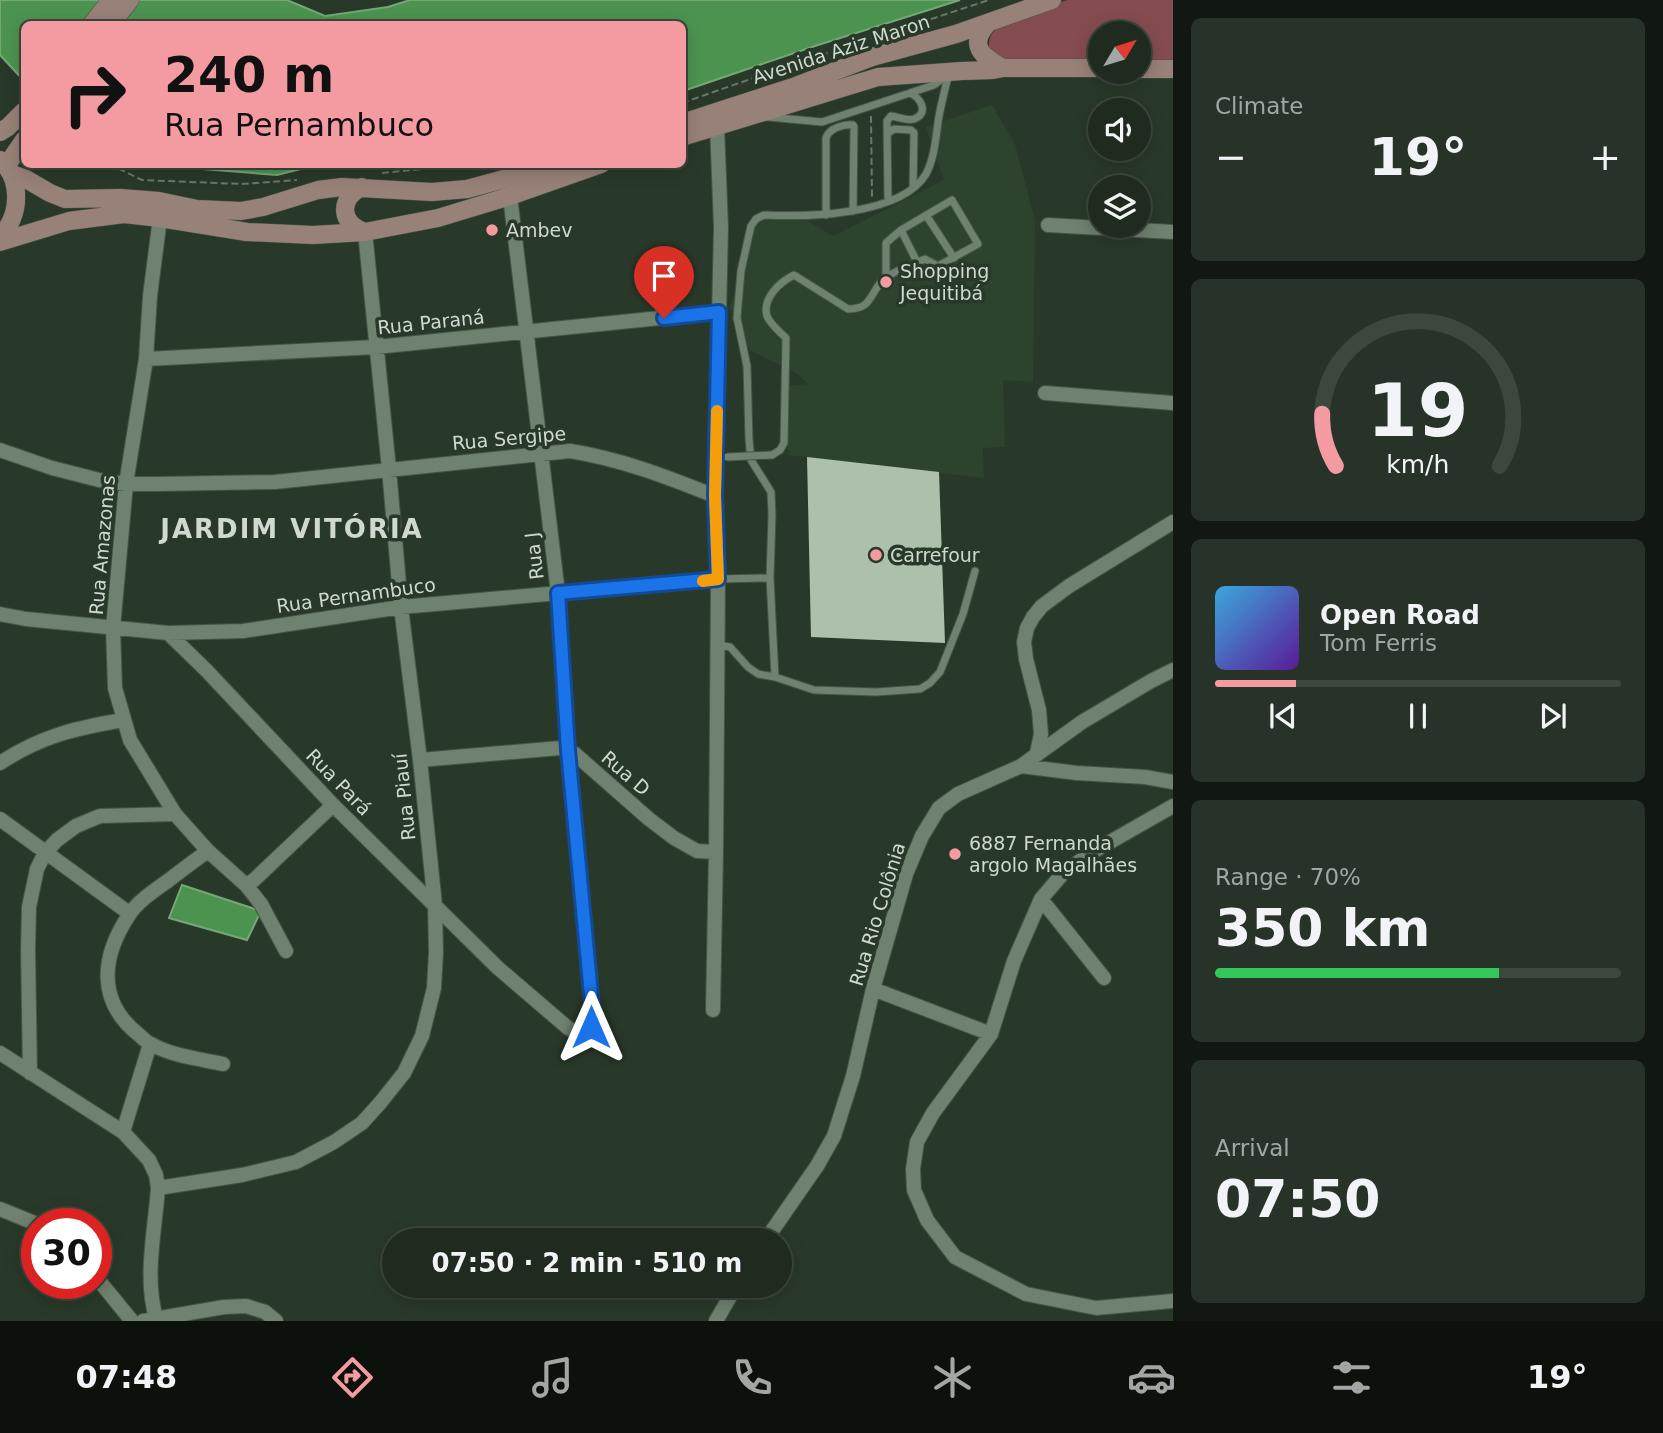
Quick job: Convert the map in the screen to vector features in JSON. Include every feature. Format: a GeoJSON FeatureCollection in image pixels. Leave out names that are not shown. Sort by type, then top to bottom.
{"type":"FeatureCollection","features":[{"type":"Feature","properties":{"kind":"main road"},"geometry":{"type":"LineString","coordinates":[[94,21],[111,0]]}},
{"type":"Feature","properties":{"kind":"main road"},"geometry":{"type":"LineString","coordinates":[[113,21],[130,0]]}},
{"type":"Feature","properties":{"kind":"main road","name":"Avenida Aziz Maron"},"geometry":{"type":"LineString","coordinates":[[686,122],[796,86],[872,57],[986,24],[1052,0]]}},
{"type":"Feature","properties":{"kind":"main road"},"geometry":{"type":"LineString","coordinates":[[986,24],[979,32],[978,45],[986,59],[1003,68]]}},
{"type":"Feature","properties":{"kind":"main road","name":"Avenida Aziz Maron"},"geometry":{"type":"LineString","coordinates":[[686,136],[878,77],[1003,68],[1088,68]]}},
{"type":"Feature","properties":{"kind":"main road"},"geometry":{"type":"LineString","coordinates":[[1152,69],[1173,69]]}},
{"type":"Feature","properties":{"kind":"main road"},"geometry":{"type":"LineString","coordinates":[[0,132],[21,114]]}},
{"type":"Feature","properties":{"kind":"main road"},"geometry":{"type":"LineString","coordinates":[[6,166],[21,144]]}},
{"type":"Feature","properties":{"kind":"main road"},"geometry":{"type":"LineString","coordinates":[[6,166],[65,199],[120,198],[221,211],[263,207],[318,190],[342,187],[432,191],[467,189],[545,168]]}},
{"type":"Feature","properties":{"kind":"main road"},"geometry":{"type":"LineString","coordinates":[[0,236],[14,215],[17,194],[6,166]]}},
{"type":"Feature","properties":{"kind":"main road"},"geometry":{"type":"LineString","coordinates":[[0,242],[69,221],[124,214],[247,232],[313,235],[365,232],[438,218],[590,168]]}},
{"type":"Feature","properties":{"kind":"main road"},"geometry":{"type":"LineString","coordinates":[[362,187],[348,198],[345,215],[356,229],[365,232]]}},
{"type":"Feature","properties":{"kind":"street"},"geometry":{"type":"LineString","coordinates":[[713,1010],[718,645],[715,496],[721,457],[717,126]]}},
{"type":"Feature","properties":{"kind":"street","name":"Rua J"},"geometry":{"type":"LineString","coordinates":[[510,196],[558,593],[568,750],[593,1016],[591,1027],[582,1032]]}},
{"type":"Feature","properties":{"kind":"street","name":"Rua Amazonas"},"geometry":{"type":"LineString","coordinates":[[160,218],[150,296],[146,359],[126,484],[113,628],[115,688],[131,740],[175,814],[261,904],[286,951]]}},
{"type":"Feature","properties":{"kind":"street"},"geometry":{"type":"LineString","coordinates":[[1048,225],[1173,232]]}},
{"type":"Feature","properties":{"kind":"street","name":"Rua Piauí"},"geometry":{"type":"LineString","coordinates":[[158,1188],[242,1175],[296,1162],[334,1142],[362,1122],[404,1073],[422,1036],[434,988],[435,905],[401,607],[365,232]]}},
{"type":"Feature","properties":{"kind":"street","name":"Rua Paraná"},"geometry":{"type":"LineString","coordinates":[[146,359],[376,347],[719,312]]}},
{"type":"Feature","properties":{"kind":"street"},"geometry":{"type":"LineString","coordinates":[[1045,393],[1173,403]]}},
{"type":"Feature","properties":{"kind":"street","name":"Rua Sergipe"},"geometry":{"type":"LineString","coordinates":[[0,450],[52,468],[126,484],[275,482],[570,451],[597,455],[662,475],[715,496]]}},
{"type":"Feature","properties":{"kind":"street"},"geometry":{"type":"LineString","coordinates":[[1037,753],[1041,734],[1039,710],[1024,642],[1033,617],[1042,606],[1069,586],[1173,522]]}},
{"type":"Feature","properties":{"kind":"street","name":"Rua Pernambuco"},"geometry":{"type":"LineString","coordinates":[[0,614],[168,634],[243,631],[401,607],[718,579]]}},
{"type":"Feature","properties":{"kind":"street","name":"Rua Pará"},"geometry":{"type":"LineString","coordinates":[[168,634],[207,671],[333,805],[498,968],[568,1028],[582,1032]]}},
{"type":"Feature","properties":{"kind":"street","name":"Rua Rio Colônia"},"geometry":{"type":"LineString","coordinates":[[774,1228],[817,1166],[834,1136],[853,1076],[873,989],[906,874],[922,836],[939,808],[958,794],[1021,766],[1082,722],[1173,670]]}},
{"type":"Feature","properties":{"kind":"street"},"geometry":{"type":"LineString","coordinates":[[0,763],[48,737],[123,720]]}},
{"type":"Feature","properties":{"kind":"street"},"geometry":{"type":"LineString","coordinates":[[420,760],[560,748],[568,750]]}},
{"type":"Feature","properties":{"kind":"street","name":"Rua D"},"geometry":{"type":"LineString","coordinates":[[568,750],[674,838],[696,850],[716,852]]}},
{"type":"Feature","properties":{"kind":"street"},"geometry":{"type":"LineString","coordinates":[[1021,766],[1173,782]]}},
{"type":"Feature","properties":{"kind":"street"},"geometry":{"type":"LineString","coordinates":[[246,886],[333,805]]}},
{"type":"Feature","properties":{"kind":"street"},"geometry":{"type":"LineString","coordinates":[[1173,806],[1096,849],[1065,871],[1041,899],[1014,961],[991,1034],[933,1114],[918,1142],[913,1169],[914,1190],[927,1220],[955,1256],[1026,1294],[1096,1308],[1173,1301]]}},
{"type":"Feature","properties":{"kind":"street"},"geometry":{"type":"LineString","coordinates":[[30,1073],[30,907],[37,869],[45,853],[76,826],[100,816],[175,814]]}},
{"type":"Feature","properties":{"kind":"street"},"geometry":{"type":"LineString","coordinates":[[0,819],[129,913]]}},
{"type":"Feature","properties":{"kind":"street"},"geometry":{"type":"LineString","coordinates":[[208,851],[148,895],[129,913],[111,950],[107,972],[108,990],[124,1023],[150,1044],[223,1065]]}},
{"type":"Feature","properties":{"kind":"street"},"geometry":{"type":"LineString","coordinates":[[1041,899],[1104,978]]}},
{"type":"Feature","properties":{"kind":"street"},"geometry":{"type":"LineString","coordinates":[[873,989],[991,1034]]}},
{"type":"Feature","properties":{"kind":"street"},"geometry":{"type":"LineString","coordinates":[[123,1132],[150,1044]]}},
{"type":"Feature","properties":{"kind":"street"},"geometry":{"type":"LineString","coordinates":[[0,1053],[123,1132],[149,1160],[158,1188],[150,1275],[150,1320],[224,1307],[246,1306],[265,1312],[276,1321]]}},
{"type":"Feature","properties":{"kind":"street"},"geometry":{"type":"LineString","coordinates":[[0,1209],[21,1218]]}},
{"type":"Feature","properties":{"kind":"street"},"geometry":{"type":"LineString","coordinates":[[112,1297],[132,1321]]}},
{"type":"Feature","properties":{"kind":"street"},"geometry":{"type":"LineString","coordinates":[[716,1321],[729,1298]]}},
{"type":"Feature","properties":{"kind":"lane"},"geometry":{"type":"LineString","coordinates":[[754,115],[822,122],[934,85],[950,73]]}},
{"type":"Feature","properties":{"kind":"lane"},"geometry":{"type":"LineString","coordinates":[[775,677],[770,578],[771,492],[752,464],[747,366],[737,318],[741,271],[751,226],[764,215],[826,215],[853,211],[888,201],[913,189],[926,174],[933,156],[942,101],[950,73]]}},
{"type":"Feature","properties":{"kind":"lane"},"geometry":{"type":"LineString","coordinates":[[888,201],[887,121],[891,116],[913,120],[918,117],[922,102],[910,93]]}},
{"type":"Feature","properties":{"kind":"lane"},"geometry":{"type":"LineString","coordinates":[[826,215],[826,138],[832,130],[849,124],[854,127],[853,211]]}},
{"type":"Feature","properties":{"kind":"lane"},"geometry":{"type":"LineString","coordinates":[[887,134],[894,129],[911,130],[914,133],[913,189]]}},
{"type":"Feature","properties":{"kind":"lane"},"geometry":{"type":"LineString","coordinates":[[721,457],[772,455],[780,450],[784,443],[786,338],[768,319],[767,309],[775,288],[794,275],[848,309],[865,306],[886,277],[925,259],[938,266],[978,244],[952,200],[901,230],[886,243],[886,277]]}},
{"type":"Feature","properties":{"kind":"lane"},"geometry":{"type":"LineString","coordinates":[[926,215],[954,258]]}},
{"type":"Feature","properties":{"kind":"lane"},"geometry":{"type":"LineString","coordinates":[[901,230],[917,262]]}},
{"type":"Feature","properties":{"kind":"lane"},"geometry":{"type":"LineString","coordinates":[[718,645],[730,647],[758,674],[814,691],[876,692],[920,689],[940,672],[959,624],[975,571]]}},
{"type":"Feature","properties":{"kind":"lane"},"geometry":{"type":"LineString","coordinates":[[718,579],[770,578]]}},
{"type":"Feature","properties":{"kind":"path"},"geometry":{"type":"LineString","coordinates":[[686,102],[785,66],[989,0]]}},
{"type":"Feature","properties":{"kind":"path"},"geometry":{"type":"LineString","coordinates":[[870,106],[872,206]]}},
{"type":"Feature","properties":{"kind":"path"},"geometry":{"type":"LineString","coordinates":[[117,168],[142,180],[242,184],[303,180]]}},
{"type":"Feature","properties":{"kind":"path"},"geometry":{"type":"LineString","coordinates":[[376,174],[435,168]]}},
{"type":"Feature","properties":{"kind":"shaded area"},"geometry":{"type":"Polygon","coordinates":[[[0,0],[287,0],[325,16],[388,7],[410,0],[960,0],[686,90],[686,21],[21,21],[21,78],[0,55],[0,0]]]}},
{"type":"Feature","properties":{"kind":"shaded area"},"geometry":{"type":"Polygon","coordinates":[[[1067,0],[1173,0],[1173,67],[1152,66],[1152,21],[1088,21],[1088,63],[1005,60],[989,53],[989,41],[994,31],[1018,17],[1067,0]]]}},
{"type":"Feature","properties":{"kind":"shaded area","name":"Shopping Jequitibá"},"geometry":{"type":"Polygon","coordinates":[[[992,105],[1015,144],[1035,221],[1033,382],[1003,380],[1005,447],[983,448],[984,478],[788,455],[788,386],[809,384],[796,373],[750,350],[729,307],[749,257],[752,221],[798,215],[833,236],[944,180],[926,127],[992,105]]]}},
{"type":"Feature","properties":{"kind":"shaded area"},"geometry":{"type":"Polygon","coordinates":[[[190,168],[305,168],[277,175],[190,168]]]}},
{"type":"Feature","properties":{"kind":"shaded area"},"geometry":{"type":"Polygon","coordinates":[[[182,885],[261,911],[247,940],[169,918],[182,885]]]}},
{"type":"Feature","properties":{"kind":"building","name":"Carrefour"},"geometry":{"type":"Polygon","coordinates":[[[807,457],[939,472],[945,643],[811,637],[807,457]]]}},
{"type":"Feature","properties":{"kind":"slow traffic"},"geometry":{"type":"LineString","coordinates":[[703,581],[718,579],[715,496],[717,411]]}},
{"type":"Feature","properties":{"kind":"place","name":"Ambev"},"geometry":{"type":"Point","coordinates":[492,230]}},
{"type":"Feature","properties":{"kind":"place","name":"Shopping Jequitibá"},"geometry":{"type":"Point","coordinates":[886,282]}},
{"type":"Feature","properties":{"kind":"place","name":"Carrefour"},"geometry":{"type":"Point","coordinates":[876,555]}},
{"type":"Feature","properties":{"kind":"place","name":"6887 Fernanda argolo Magalhães"},"geometry":{"type":"Point","coordinates":[955,854]}},
{"type":"Feature","properties":{"kind":"district","name":"JARDIM VITÓRIA"},"geometry":{"type":"Point","coordinates":[292,529]}},
{"type":"Feature","properties":{"kind":"route"},"geometry":{"type":"LineString","coordinates":[[591,1027],[593,1016],[568,750],[558,593],[718,579],[715,496],[719,312],[664,318]]}}]}
